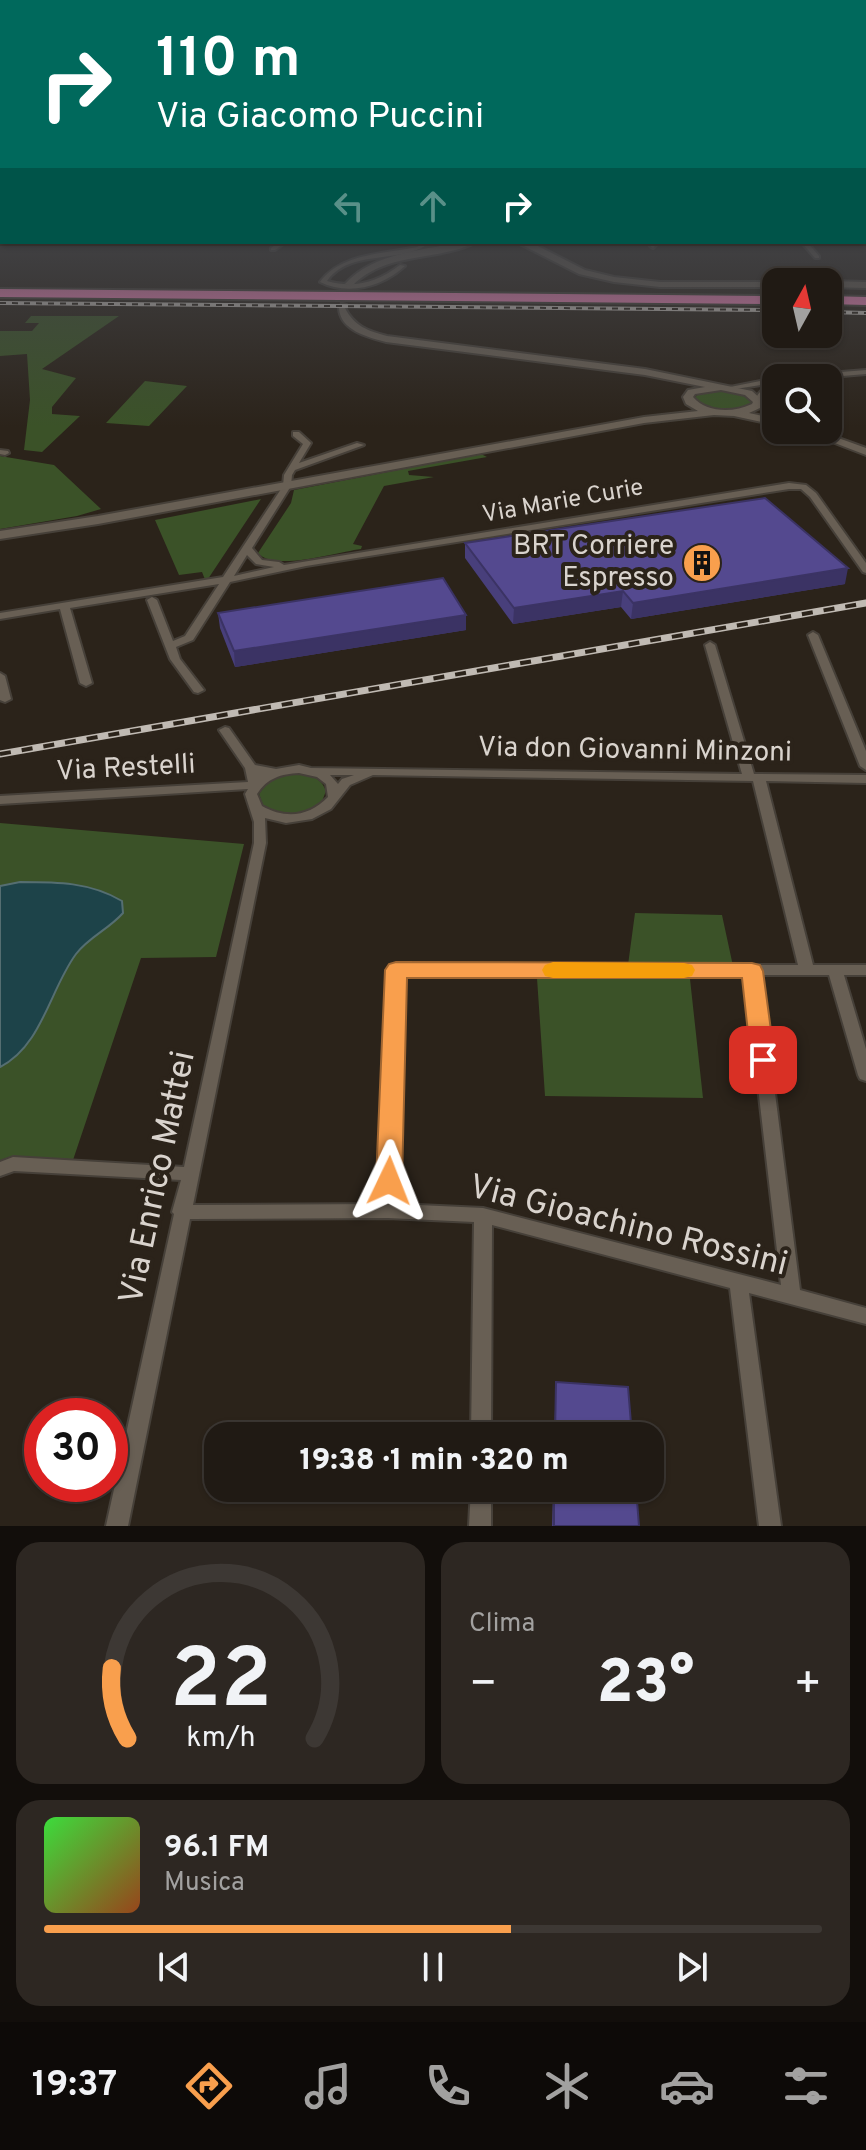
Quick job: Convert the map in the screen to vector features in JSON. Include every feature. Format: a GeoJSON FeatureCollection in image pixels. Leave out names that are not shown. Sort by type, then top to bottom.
{"type":"FeatureCollection","features":[{"type":"Feature","properties":{"kind":"highway"},"geometry":{"type":"LineString","coordinates":[[0,291],[762,297]]}},
{"type":"Feature","properties":{"kind":"highway"},"geometry":{"type":"LineString","coordinates":[[842,298],[866,298]]}},
{"type":"Feature","properties":{"kind":"street"},"geometry":{"type":"LineString","coordinates":[[342,310],[345,319],[355,328],[386,339],[635,370],[748,393],[762,405]]}},
{"type":"Feature","properties":{"kind":"street"},"geometry":{"type":"LineString","coordinates":[[635,370],[675,384],[695,406],[716,412]]}},
{"type":"Feature","properties":{"kind":"street"},"geometry":{"type":"LineString","coordinates":[[842,374],[866,372]]}},
{"type":"Feature","properties":{"kind":"street"},"geometry":{"type":"LineString","coordinates":[[644,420],[670,411],[700,389],[762,384]]}},
{"type":"Feature","properties":{"kind":"street"},"geometry":{"type":"LineString","coordinates":[[732,413],[751,410],[762,397]]}},
{"type":"Feature","properties":{"kind":"street"},"geometry":{"type":"LineString","coordinates":[[0,535],[644,420],[716,412],[762,417]]}},
{"type":"Feature","properties":{"kind":"street"},"geometry":{"type":"LineString","coordinates":[[170,646],[189,638],[287,486],[291,469],[307,443],[296,434]]}},
{"type":"Feature","properties":{"kind":"street"},"geometry":{"type":"LineString","coordinates":[[842,443],[866,452]]}},
{"type":"Feature","properties":{"kind":"street"},"geometry":{"type":"LineString","coordinates":[[291,469],[360,445]]}},
{"type":"Feature","properties":{"kind":"street","name":"Via Marie Curie"},"geometry":{"type":"LineString","coordinates":[[65,610],[154,597],[306,563],[796,486],[808,491],[822,505],[866,570]]}},
{"type":"Feature","properties":{"kind":"street"},"geometry":{"type":"LineString","coordinates":[[247,549],[253,558],[267,565]]}},
{"type":"Feature","properties":{"kind":"street"},"geometry":{"type":"LineString","coordinates":[[233,570],[306,563]]}},
{"type":"Feature","properties":{"kind":"street"},"geometry":{"type":"LineString","coordinates":[[154,597],[175,659],[198,690]]}},
{"type":"Feature","properties":{"kind":"street"},"geometry":{"type":"LineString","coordinates":[[0,616],[65,610]]}},
{"type":"Feature","properties":{"kind":"street"},"geometry":{"type":"LineString","coordinates":[[0,624],[65,610]]}},
{"type":"Feature","properties":{"kind":"street"},"geometry":{"type":"LineString","coordinates":[[65,610],[86,683]]}},
{"type":"Feature","properties":{"kind":"street"},"geometry":{"type":"LineString","coordinates":[[813,635],[866,766]]}},
{"type":"Feature","properties":{"kind":"street"},"geometry":{"type":"LineString","coordinates":[[710,645],[754,778],[807,971]]}},
{"type":"Feature","properties":{"kind":"street"},"geometry":{"type":"LineString","coordinates":[[0,676],[5,699]]}},
{"type":"Feature","properties":{"kind":"street"},"geometry":{"type":"LineString","coordinates":[[225,730],[251,768],[255,785]]}},
{"type":"Feature","properties":{"kind":"street"},"geometry":{"type":"LineString","coordinates":[[251,768],[275,772],[314,771],[332,783],[334,798],[319,812],[275,825],[260,843]]}},
{"type":"Feature","properties":{"kind":"street","name":"Via don Giovanni Minzoni"},"geometry":{"type":"LineString","coordinates":[[314,771],[866,779]]}},
{"type":"Feature","properties":{"kind":"street"},"geometry":{"type":"LineString","coordinates":[[275,772],[255,785],[251,794],[256,808],[270,816],[295,819]]}},
{"type":"Feature","properties":{"kind":"street","name":"Via don Giovanni Minzoni"},"geometry":{"type":"LineString","coordinates":[[334,798],[340,788],[355,778],[402,772]]}},
{"type":"Feature","properties":{"kind":"street","name":"Via Restelli"},"geometry":{"type":"LineString","coordinates":[[0,800],[255,785]]}},
{"type":"Feature","properties":{"kind":"street","name":"Via Enrico Mattei"},"geometry":{"type":"LineString","coordinates":[[117,1526],[260,843],[256,808]]}},
{"type":"Feature","properties":{"kind":"street"},"geometry":{"type":"LineString","coordinates":[[388,1211],[396,970],[866,970]]}},
{"type":"Feature","properties":{"kind":"street"},"geometry":{"type":"LineString","coordinates":[[835,970],[866,1075]]}},
{"type":"Feature","properties":{"kind":"street"},"geometry":{"type":"LineString","coordinates":[[752,971],[792,1298]]}},
{"type":"Feature","properties":{"kind":"street"},"geometry":{"type":"LineString","coordinates":[[0,1169],[13,1164],[190,1174]]}},
{"type":"Feature","properties":{"kind":"street","name":"Via Gioachino Rossini"},"geometry":{"type":"LineString","coordinates":[[181,1212],[388,1211],[483,1215],[866,1316]]}},
{"type":"Feature","properties":{"kind":"street"},"geometry":{"type":"LineString","coordinates":[[481,1422],[483,1215]]}},
{"type":"Feature","properties":{"kind":"street"},"geometry":{"type":"LineString","coordinates":[[739,1284],[770,1526]]}},
{"type":"Feature","properties":{"kind":"street"},"geometry":{"type":"LineString","coordinates":[[480,1526],[481,1502]]}},
{"type":"Feature","properties":{"kind":"green space"},"geometry":{"type":"Polygon","coordinates":[[[31,316],[119,316],[42,369],[76,378],[52,407],[52,414],[80,416],[42,452],[24,450],[30,400],[27,354],[0,356],[0,331],[32,331],[39,323],[25,323],[31,316]]]}},
{"type":"Feature","properties":{"kind":"green space"},"geometry":{"type":"Polygon","coordinates":[[[145,381],[187,386],[149,426],[106,423],[145,381]]]}},
{"type":"Feature","properties":{"kind":"green space"},"geometry":{"type":"Polygon","coordinates":[[[723,389],[744,393],[754,401],[752,406],[737,411],[722,411],[694,398],[702,391],[723,389]]]}},
{"type":"Feature","properties":{"kind":"green space"},"geometry":{"type":"Polygon","coordinates":[[[481,454],[487,457],[408,471],[409,475],[434,477],[384,486],[353,544],[362,546],[361,549],[291,561],[277,561],[258,553],[291,503],[294,490],[481,454]]]}},
{"type":"Feature","properties":{"kind":"green space"},"geometry":{"type":"Polygon","coordinates":[[[0,456],[54,465],[101,509],[0,529],[0,456]]]}},
{"type":"Feature","properties":{"kind":"green space"},"geometry":{"type":"Polygon","coordinates":[[[261,499],[206,582],[202,572],[179,575],[155,520],[261,499]]]}},
{"type":"Feature","properties":{"kind":"green space"},"geometry":{"type":"Polygon","coordinates":[[[287,774],[305,774],[320,781],[326,791],[321,804],[292,814],[277,812],[263,805],[259,794],[269,780],[287,774]]]}},
{"type":"Feature","properties":{"kind":"green space"},"geometry":{"type":"Polygon","coordinates":[[[0,823],[244,844],[216,957],[141,958],[73,1160],[16,1158],[0,1161],[0,823]]]}},
{"type":"Feature","properties":{"kind":"green space"},"geometry":{"type":"Polygon","coordinates":[[[635,913],[722,915],[733,966],[628,965],[635,913]]]}},
{"type":"Feature","properties":{"kind":"green space"},"geometry":{"type":"Polygon","coordinates":[[[537,978],[690,979],[703,1098],[545,1096],[537,978]]]}},
{"type":"Feature","properties":{"kind":"water"},"geometry":{"type":"Polygon","coordinates":[[[20,882],[60,883],[98,890],[122,901],[123,913],[76,954],[36,1031],[14,1058],[0,1067],[0,886],[20,882]]]}},
{"type":"Feature","properties":{"kind":"building"},"geometry":{"type":"Polygon","coordinates":[[[765,498],[848,568],[633,603],[623,591],[514,608],[465,543],[765,498]]]}},
{"type":"Feature","properties":{"kind":"building"},"geometry":{"type":"Polygon","coordinates":[[[443,578],[466,615],[234,651],[218,613],[443,578]]]}},
{"type":"Feature","properties":{"kind":"building"},"geometry":{"type":"Polygon","coordinates":[[[556,1382],[628,1387],[631,1422],[555,1422],[556,1382]]]}},
{"type":"Feature","properties":{"kind":"building"},"geometry":{"type":"Polygon","coordinates":[[[554,1502],[637,1502],[639,1526],[554,1526],[554,1502]]]}},
{"type":"Feature","properties":{"kind":"tunnel"},"geometry":{"type":"LineString","coordinates":[[342,310],[349,285]]}},
{"type":"Feature","properties":{"kind":"railway"},"geometry":{"type":"LineString","coordinates":[[0,303],[762,310]]}},
{"type":"Feature","properties":{"kind":"railway"},"geometry":{"type":"LineString","coordinates":[[842,312],[866,313]]}},
{"type":"Feature","properties":{"kind":"railway"},"geometry":{"type":"LineString","coordinates":[[0,754],[866,603]]}},
{"type":"Feature","properties":{"kind":"slow traffic"},"geometry":{"type":"LineString","coordinates":[[553,970],[684,970]]}},
{"type":"Feature","properties":{"kind":"place","name":"BRT Corriere Espresso"},"geometry":{"type":"Point","coordinates":[702,563]}},
{"type":"Feature","properties":{"kind":"route"},"geometry":{"type":"LineString","coordinates":[[389,1181],[396,970],[752,971],[763,1060]]}}]}
